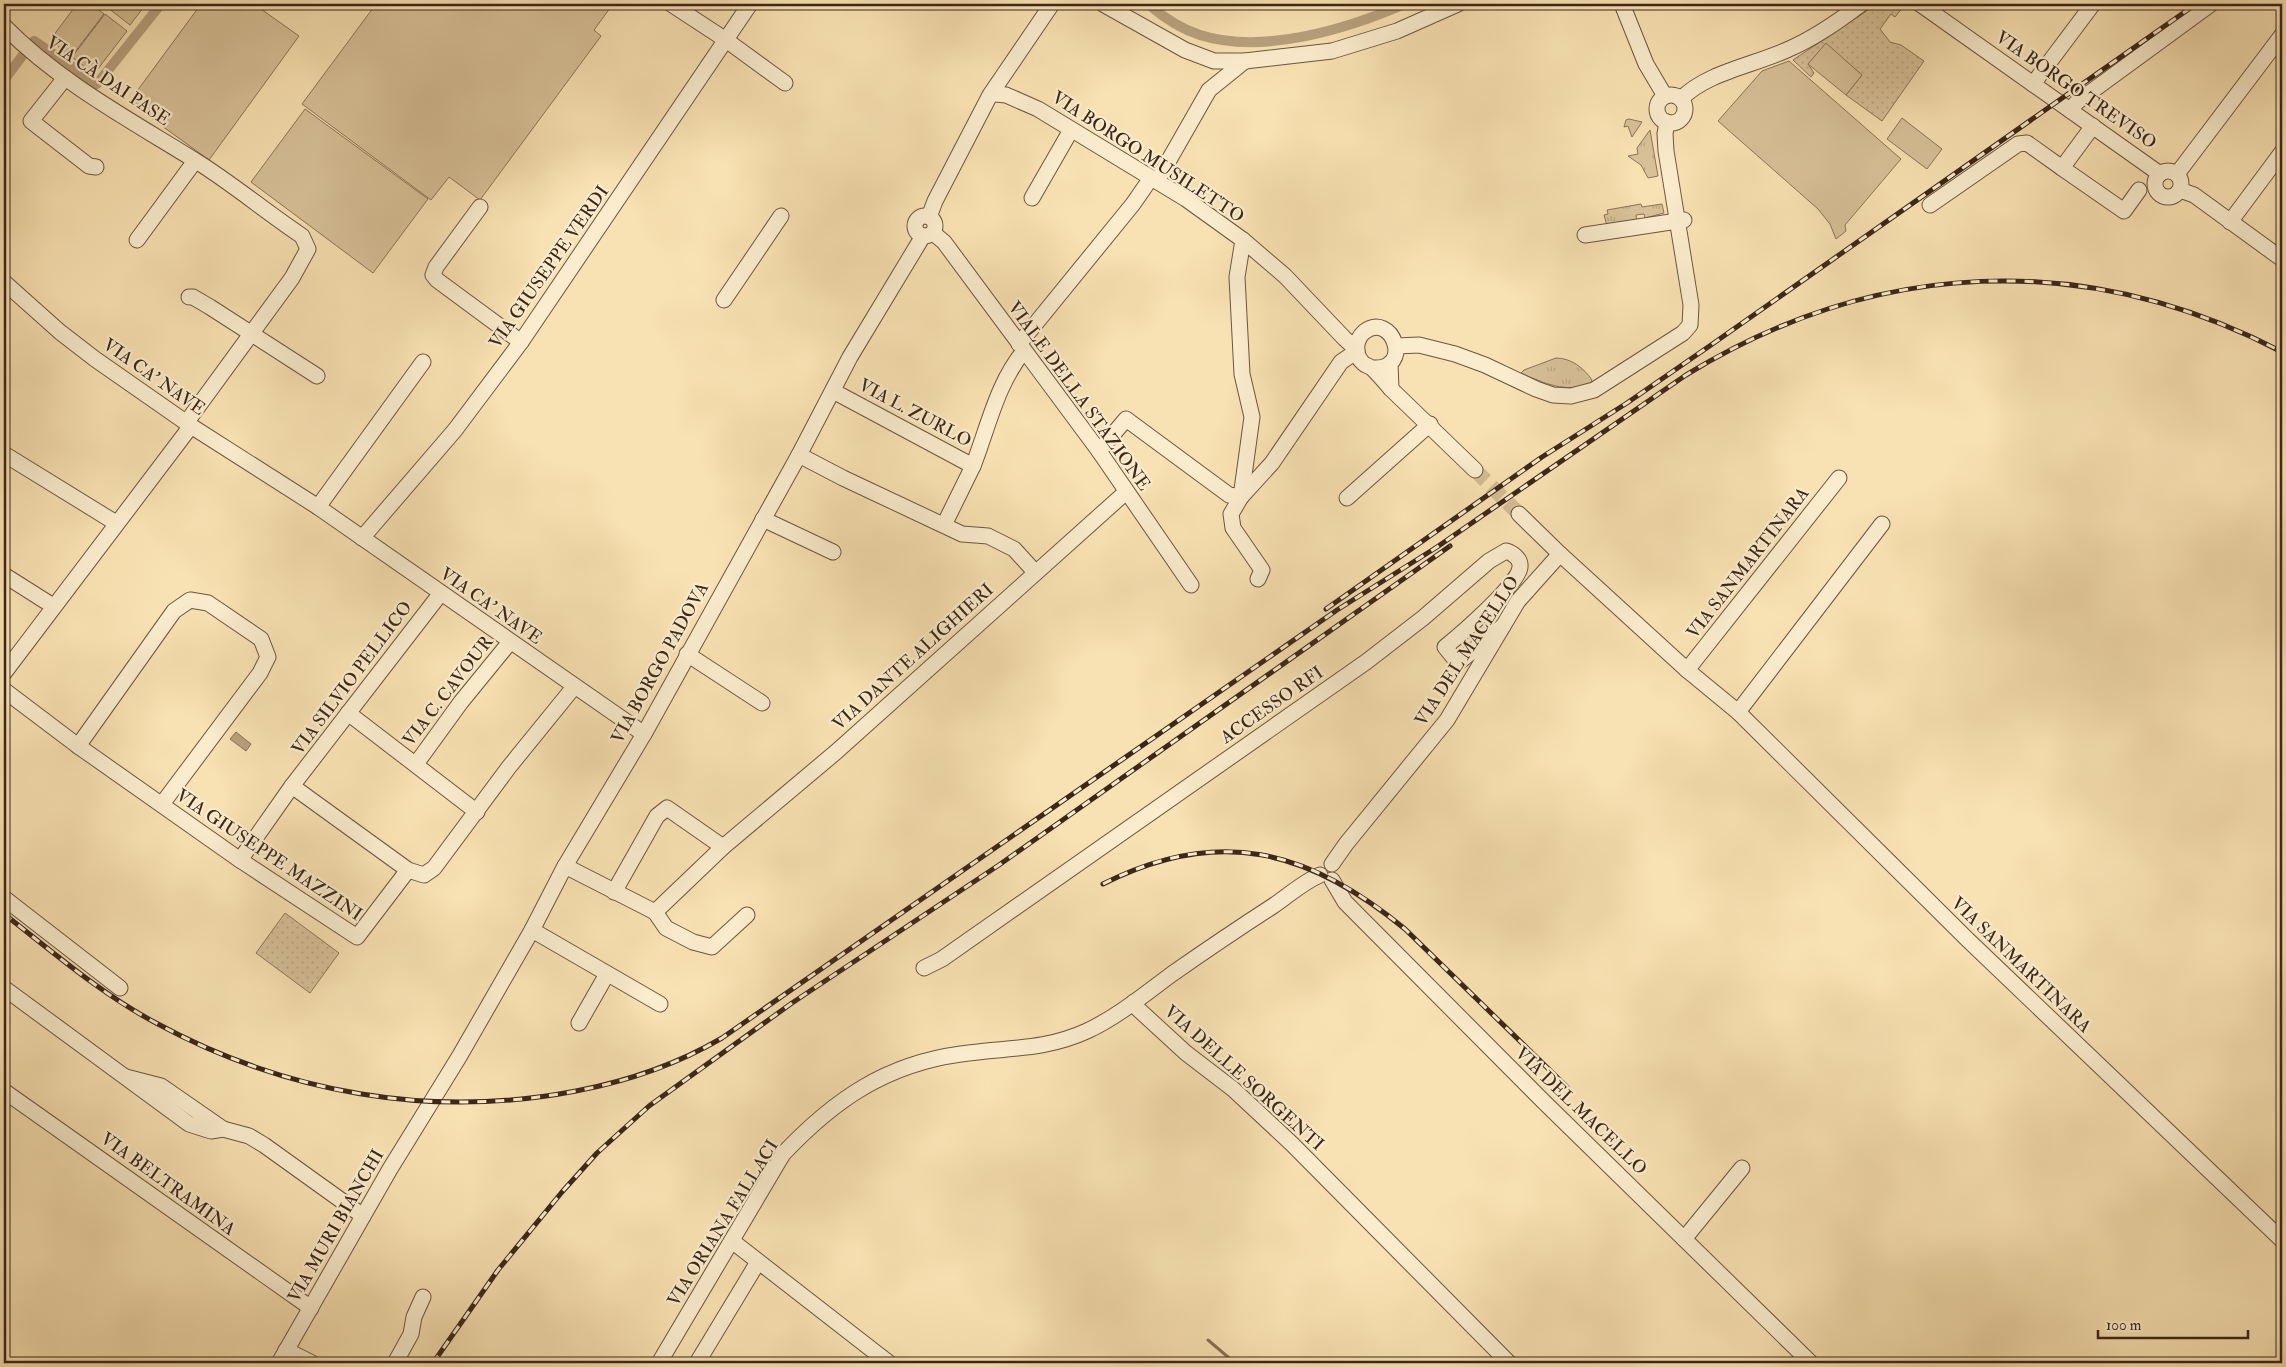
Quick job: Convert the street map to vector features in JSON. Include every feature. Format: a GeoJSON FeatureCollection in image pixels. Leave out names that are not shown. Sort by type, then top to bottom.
{"type":"FeatureCollection","features":[{"type":"Feature","properties":{"kind":"street"},"geometry":{"type":"LineString","coordinates":[[671,4],[726,40],[785,83]]}},
{"type":"Feature","properties":{"kind":"street","name":"VIA GIUSEPPE VERDI"},"geometry":{"type":"LineString","coordinates":[[362,538],[455,430],[521,342],[750,4]]}},
{"type":"Feature","properties":{"kind":"street"},"geometry":{"type":"LineString","coordinates":[[928,234],[917,232],[915,225],[919,218],[930,217],[935,201],[1004,74],[1052,4]]}},
{"type":"Feature","properties":{"kind":"street"},"geometry":{"type":"LineString","coordinates":[[1103,4],[1185,50],[1214,61],[1245,61],[1332,51],[1397,31],[1458,4]]}},
{"type":"Feature","properties":{"kind":"street"},"geometry":{"type":"LineString","coordinates":[[1622,4],[1646,64],[1664,96]]}},
{"type":"Feature","properties":{"kind":"street"},"geometry":{"type":"LineString","coordinates":[[1681,99],[1702,83],[1790,49],[1844,17],[1861,4]]}},
{"type":"Feature","properties":{"kind":"street","name":"VIA BORGO TREVISO"},"geometry":{"type":"LineString","coordinates":[[1920,4],[2160,174]]}},
{"type":"Feature","properties":{"kind":"street"},"geometry":{"type":"LineString","coordinates":[[2032,84],[2092,4]]}},
{"type":"Feature","properties":{"kind":"street"},"geometry":{"type":"LineString","coordinates":[[2070,110],[2076,102],[2211,4]]}},
{"type":"Feature","properties":{"kind":"street","name":"VIA CÀ DAI PASE"},"geometry":{"type":"LineString","coordinates":[[4,26],[27,50],[66,78],[196,161],[302,236],[308,249],[301,266],[188,424],[4,672]]}},
{"type":"Feature","properties":{"kind":"street"},"geometry":{"type":"LineString","coordinates":[[2281,255],[2230,222],[2194,195],[2180,190],[2182,183],[2176,174],[2282,35]]}},
{"type":"Feature","properties":{"kind":"street","name":"VIA L. ZURLO"},"geometry":{"type":"LineString","coordinates":[[833,391],[973,466],[998,395],[1020,351],[1154,179],[1209,90],[1245,61]]}},
{"type":"Feature","properties":{"kind":"street"},"geometry":{"type":"LineString","coordinates":[[66,78],[31,121],[89,166],[96,167]]}},
{"type":"Feature","properties":{"kind":"street","name":"VIA BORGO MUSILETTO"},"geometry":{"type":"LineString","coordinates":[[991,98],[1006,95],[1038,109],[1154,179],[1243,240],[1285,276],[1357,350]]}},
{"type":"Feature","properties":{"kind":"street"},"geometry":{"type":"LineString","coordinates":[[1673,95],[1681,99],[1685,110],[1682,118],[1675,122],[1667,122],[1660,118],[1657,110],[1659,102],[1664,96],[1673,95]]}},
{"type":"Feature","properties":{"kind":"street"},"geometry":{"type":"LineString","coordinates":[[1396,346],[1418,345],[1465,358],[1553,395],[1570,396],[1594,390],[1675,340],[1690,325],[1690,305],[1680,220],[1666,152],[1665,134],[1667,122]]}},
{"type":"Feature","properties":{"kind":"street"},"geometry":{"type":"LineString","coordinates":[[2062,168],[2093,126]]}},
{"type":"Feature","properties":{"kind":"street"},"geometry":{"type":"LineString","coordinates":[[1032,198],[1071,130]]}},
{"type":"Feature","properties":{"kind":"street"},"geometry":{"type":"LineString","coordinates":[[1930,205],[2018,144],[2027,142],[2124,211],[2139,190]]}},
{"type":"Feature","properties":{"kind":"street"},"geometry":{"type":"LineString","coordinates":[[2230,222],[2282,152]]}},
{"type":"Feature","properties":{"kind":"street"},"geometry":{"type":"LineString","coordinates":[[137,240],[196,161]]}},
{"type":"Feature","properties":{"kind":"street","name":"VIA BORGO TREVISO"},"geometry":{"type":"LineString","coordinates":[[2176,174],[2166,171],[2160,174],[2155,184],[2160,194],[2171,197],[2180,190]]}},
{"type":"Feature","properties":{"kind":"street"},"geometry":{"type":"LineString","coordinates":[[480,207],[436,267],[433,275],[437,280],[521,342]]}},
{"type":"Feature","properties":{"kind":"street"},"geometry":{"type":"LineString","coordinates":[[724,300],[781,216]]}},
{"type":"Feature","properties":{"kind":"street"},"geometry":{"type":"LineString","coordinates":[[1584,235],[1680,220]]}},
{"type":"Feature","properties":{"kind":"street","name":"VIALE DELLA STAZIONE"},"geometry":{"type":"LineString","coordinates":[[928,234],[944,242],[1020,351],[1099,451],[1191,585]]}},
{"type":"Feature","properties":{"kind":"street","name":"VIA BORGO PADOVA"},"geometry":{"type":"LineString","coordinates":[[428,1108],[532,930],[565,866],[644,734],[799,455],[850,356],[928,234]]}},
{"type":"Feature","properties":{"kind":"street"},"geometry":{"type":"LineString","coordinates":[[1241,497],[1252,417],[1242,374],[1237,277],[1243,240]]}},
{"type":"Feature","properties":{"kind":"street","name":"VIA CA' NAVE"},"geometry":{"type":"LineString","coordinates":[[4,282],[52,325],[95,359],[188,424],[318,507],[644,734]]}},
{"type":"Feature","properties":{"kind":"street"},"geometry":{"type":"LineString","coordinates":[[189,297],[193,297],[210,307],[317,376]]}},
{"type":"Feature","properties":{"kind":"street"},"geometry":{"type":"LineString","coordinates":[[1337,329],[1349,332],[1381,329],[1391,335],[1396,346],[1396,352],[1390,363],[1391,389]]}},
{"type":"Feature","properties":{"kind":"street"},"geometry":{"type":"LineString","coordinates":[[1364,332],[1357,342],[1357,350],[1363,363],[1372,368],[1391,389],[1430,424],[1476,470]]}},
{"type":"Feature","properties":{"kind":"street"},"geometry":{"type":"LineString","coordinates":[[1258,578],[1262,570],[1233,528],[1231,514],[1241,497],[1272,463],[1341,362],[1357,350]]}},
{"type":"Feature","properties":{"kind":"street"},"geometry":{"type":"LineString","coordinates":[[318,507],[423,362]]}},
{"type":"Feature","properties":{"kind":"street"},"geometry":{"type":"LineString","coordinates":[[1372,368],[1378,368],[1390,363]]}},
{"type":"Feature","properties":{"kind":"street"},"geometry":{"type":"LineString","coordinates":[[1099,451],[1126,419],[1229,495],[1241,497]]}},
{"type":"Feature","properties":{"kind":"street"},"geometry":{"type":"LineString","coordinates":[[1348,498],[1430,424]]}},
{"type":"Feature","properties":{"kind":"street"},"geometry":{"type":"LineString","coordinates":[[4,454],[116,523]]}},
{"type":"Feature","properties":{"kind":"street"},"geometry":{"type":"LineString","coordinates":[[799,455],[843,478],[962,534],[988,536],[1018,553],[1036,572]]}},
{"type":"Feature","properties":{"kind":"street"},"geometry":{"type":"LineString","coordinates":[[944,525],[973,466]]}},
{"type":"Feature","properties":{"kind":"street","name":"VIA SANMARTINARA"},"geometry":{"type":"LineString","coordinates":[[1687,670],[1839,478]]}},
{"type":"Feature","properties":{"kind":"street","name":"VIA DANTE ALIGHIERI"},"geometry":{"type":"LineString","coordinates":[[655,912],[723,847],[836,752],[1126,492]]}},
{"type":"Feature","properties":{"kind":"street","name":"VIA SANMARTINARA"},"geometry":{"type":"LineString","coordinates":[[1519,514],[1687,670],[1738,712],[1968,940],[2282,1240]]}},
{"type":"Feature","properties":{"kind":"street"},"geometry":{"type":"LineString","coordinates":[[763,519],[833,552]]}},
{"type":"Feature","properties":{"kind":"street"},"geometry":{"type":"LineString","coordinates":[[1738,712],[1882,524]]}},
{"type":"Feature","properties":{"kind":"street","name":"ACCESSO RFI"},"geometry":{"type":"LineString","coordinates":[[924,968],[969,940],[1366,662],[1423,618],[1500,553],[1506,551],[1512,552],[1520,562],[1520,568],[1515,579],[1472,624],[1445,647],[1456,662],[1459,662],[1503,626]]}},
{"type":"Feature","properties":{"kind":"street","name":"VIA DEL MACELLO"},"geometry":{"type":"LineString","coordinates":[[1560,554],[1518,601],[1447,720],[1346,844],[1332,864],[1337,872],[1326,877],[1345,902],[1543,1101],[1811,1363]]}},
{"type":"Feature","properties":{"kind":"street"},"geometry":{"type":"LineString","coordinates":[[4,575],[53,606]]}},
{"type":"Feature","properties":{"kind":"street","name":"VIA SILVIO PELLICO"},"geometry":{"type":"LineString","coordinates":[[240,860],[292,786],[441,593]]}},
{"type":"Feature","properties":{"kind":"street"},"geometry":{"type":"LineString","coordinates":[[78,746],[174,611],[190,600],[208,603],[260,639],[268,657],[260,673],[162,804]]}},
{"type":"Feature","properties":{"kind":"street","name":"VIA C. CAVOUR"},"geometry":{"type":"LineString","coordinates":[[416,764],[510,642]]}},
{"type":"Feature","properties":{"kind":"street"},"geometry":{"type":"LineString","coordinates":[[688,654],[762,704]]}},
{"type":"Feature","properties":{"kind":"street"},"geometry":{"type":"LineString","coordinates":[[292,786],[408,870],[424,875],[434,868],[509,767],[574,686]]}},
{"type":"Feature","properties":{"kind":"street","name":"VIA GIUSEPPE MAZZINI"},"geometry":{"type":"LineString","coordinates":[[4,690],[78,746],[240,860],[357,937],[408,870]]}},
{"type":"Feature","properties":{"kind":"street","name":"VIA C. CAVOUR"},"geometry":{"type":"LineString","coordinates":[[348,714],[477,812]]}},
{"type":"Feature","properties":{"kind":"street"},"geometry":{"type":"LineString","coordinates":[[614,892],[656,816],[667,808],[723,847]]}},
{"type":"Feature","properties":{"kind":"street"},"geometry":{"type":"LineString","coordinates":[[565,866],[655,912],[666,928],[693,942],[712,947],[747,915]]}},
{"type":"Feature","properties":{"kind":"street","name":"VIA DELLE SORGENTI"},"geometry":{"type":"LineString","coordinates":[[1326,877],[1236,930],[1134,1002],[1186,1053],[1233,1089],[1292,1144],[1509,1363]]}},
{"type":"Feature","properties":{"kind":"street"},"geometry":{"type":"LineString","coordinates":[[4,898],[120,988]]}},
{"type":"Feature","properties":{"kind":"street"},"geometry":{"type":"LineString","coordinates":[[532,930],[660,1004]]}},
{"type":"Feature","properties":{"kind":"street"},"geometry":{"type":"LineString","coordinates":[[579,1023],[607,974]]}},
{"type":"Feature","properties":{"kind":"street"},"geometry":{"type":"LineString","coordinates":[[4,988],[126,1077],[149,1082],[168,1090],[223,1129],[249,1136],[264,1144],[363,1216]]}},
{"type":"Feature","properties":{"kind":"street","name":"VIA ORIANA FALLACI"},"geometry":{"type":"LineString","coordinates":[[659,1363],[783,1154],[810,1126],[850,1094],[901,1069],[936,1058],[1034,1048],[1060,1042],[1088,1030],[1134,1002]]}},
{"type":"Feature","properties":{"kind":"street","name":"VIA BELTRAMINA"},"geometry":{"type":"LineString","coordinates":[[4,1090],[311,1308]]}},
{"type":"Feature","properties":{"kind":"street","name":"VIA MURI BIANCHI"},"geometry":{"type":"LineString","coordinates":[[282,1357],[428,1108]]}},
{"type":"Feature","properties":{"kind":"street"},"geometry":{"type":"LineString","coordinates":[[1684,1239],[1742,1168]]}},
{"type":"Feature","properties":{"kind":"street"},"geometry":{"type":"LineString","coordinates":[[732,1241],[889,1363]]}},
{"type":"Feature","properties":{"kind":"street"},"geometry":{"type":"LineString","coordinates":[[697,1363],[758,1262]]}},
{"type":"Feature","properties":{"kind":"street"},"geometry":{"type":"LineString","coordinates":[[395,1363],[411,1334],[414,1317],[423,1296]]}},
{"type":"Feature","properties":{"kind":"street"},"geometry":{"type":"LineString","coordinates":[[282,1357],[312,1363]]}},
{"type":"Feature","properties":{"kind":"green space"},"geometry":{"type":"Polygon","coordinates":[[[77,4],[91,4],[104,14],[71,57],[50,40],[77,4]]]}},
{"type":"Feature","properties":{"kind":"green space"},"geometry":{"type":"Polygon","coordinates":[[[112,4],[146,4],[130,25],[108,8],[112,4]]]}},
{"type":"Feature","properties":{"kind":"green space"},"geometry":{"type":"Polygon","coordinates":[[[201,4],[254,4],[299,36],[209,160],[129,102],[201,4]]]}},
{"type":"Feature","properties":{"kind":"green space"},"geometry":{"type":"Polygon","coordinates":[[[376,4],[613,4],[594,30],[601,36],[480,200],[449,177],[431,200],[302,104],[376,4]]]}},
{"type":"Feature","properties":{"kind":"green space"},"geometry":{"type":"Polygon","coordinates":[[[1889,4],[1903,7],[1895,17],[1891,14],[1880,29],[1890,42],[1901,45],[1924,61],[1882,121],[1846,95],[1862,75],[1826,44],[1808,64],[1814,73],[1811,77],[1793,60],[1874,6],[1889,4]]]}},
{"type":"Feature","properties":{"kind":"green space"},"geometry":{"type":"Polygon","coordinates":[[[105,14],[127,31],[94,74],[72,57],[105,14]]]}},
{"type":"Feature","properties":{"kind":"green space"},"geometry":{"type":"Polygon","coordinates":[[[1826,43],[1862,75],[1846,95],[1808,64],[1826,43]]]}},
{"type":"Feature","properties":{"kind":"green space"},"geometry":{"type":"Polygon","coordinates":[[[1789,61],[1901,159],[1845,225],[1846,231],[1836,239],[1830,224],[1818,209],[1718,121],[1762,71],[1789,61]]]}},
{"type":"Feature","properties":{"kind":"green space"},"geometry":{"type":"Polygon","coordinates":[[[305,109],[428,199],[373,273],[251,182],[305,109]]]}},
{"type":"Feature","properties":{"kind":"green space"},"geometry":{"type":"Polygon","coordinates":[[[1902,118],[1942,149],[1927,169],[1887,139],[1902,118]]]}},
{"type":"Feature","properties":{"kind":"green space"},"geometry":{"type":"Polygon","coordinates":[[[1626,120],[1642,122],[1632,137],[1628,126],[1624,127],[1626,120]]]}},
{"type":"Feature","properties":{"kind":"green space"},"geometry":{"type":"Polygon","coordinates":[[[1650,130],[1658,176],[1648,178],[1641,165],[1628,156],[1638,154],[1637,148],[1650,130]]]}},
{"type":"Feature","properties":{"kind":"green space"},"geometry":{"type":"Polygon","coordinates":[[[1641,204],[1642,207],[1662,204],[1664,213],[1645,218],[1644,214],[1636,215],[1637,222],[1607,226],[1604,215],[1608,214],[1607,210],[1641,204]]]}},
{"type":"Feature","properties":{"kind":"green space"},"geometry":{"type":"Polygon","coordinates":[[[1556,358],[1562,358],[1577,364],[1592,380],[1591,383],[1573,387],[1555,386],[1521,373],[1524,370],[1556,358]]]}},
{"type":"Feature","properties":{"kind":"green space"},"geometry":{"type":"Polygon","coordinates":[[[285,913],[339,953],[310,993],[256,953],[285,913]]]}},
{"type":"Feature","properties":{"kind":"shaded area"},"geometry":{"type":"Polygon","coordinates":[[[236,732],[251,744],[246,751],[230,739],[236,732]]]}},
{"type":"Feature","properties":{"kind":"waterway"},"geometry":{"type":"LineString","coordinates":[[34,41],[97,84],[161,4]]}},
{"type":"Feature","properties":{"kind":"waterway"},"geometry":{"type":"LineString","coordinates":[[1148,4],[1172,22],[1200,35],[1250,42],[1277,41],[1331,30],[1405,4]]}},
{"type":"Feature","properties":{"kind":"waterway"},"geometry":{"type":"LineString","coordinates":[[4,80],[23,55]]}},
{"type":"Feature","properties":{"kind":"waterway"},"geometry":{"type":"LineString","coordinates":[[1208,1340],[1235,1363]]}},
{"type":"Feature","properties":{"kind":"tunnel"},"geometry":{"type":"LineString","coordinates":[[1475,470],[1519,514]]}},
{"type":"Feature","properties":{"kind":"railway"},"geometry":{"type":"LineString","coordinates":[[1326,609],[1542,457],[1627,403],[1711,345],[2196,4]]}},
{"type":"Feature","properties":{"kind":"railway"},"geometry":{"type":"LineString","coordinates":[[4,914],[59,958],[136,1012],[205,1047],[256,1067],[307,1083],[360,1094],[413,1100],[467,1102],[522,1099],[576,1091],[614,1082],[669,1064],[722,1038],[1337,610],[1437,547],[1686,375],[1758,336],[1831,308],[1905,290],[1981,281],[2056,283],[2132,296],[2207,319],[2282,352]]}},
{"type":"Feature","properties":{"kind":"railway"},"geometry":{"type":"LineString","coordinates":[[433,1363],[498,1270],[562,1192],[597,1153],[649,1106],[792,1003],[999,865],[1450,546]]}},
{"type":"Feature","properties":{"kind":"railway"},"geometry":{"type":"LineString","coordinates":[[1103,884],[1145,866],[1185,855],[1224,852],[1261,855],[1297,864],[1333,880],[1369,902],[1405,929],[1567,1087]]}}]}
